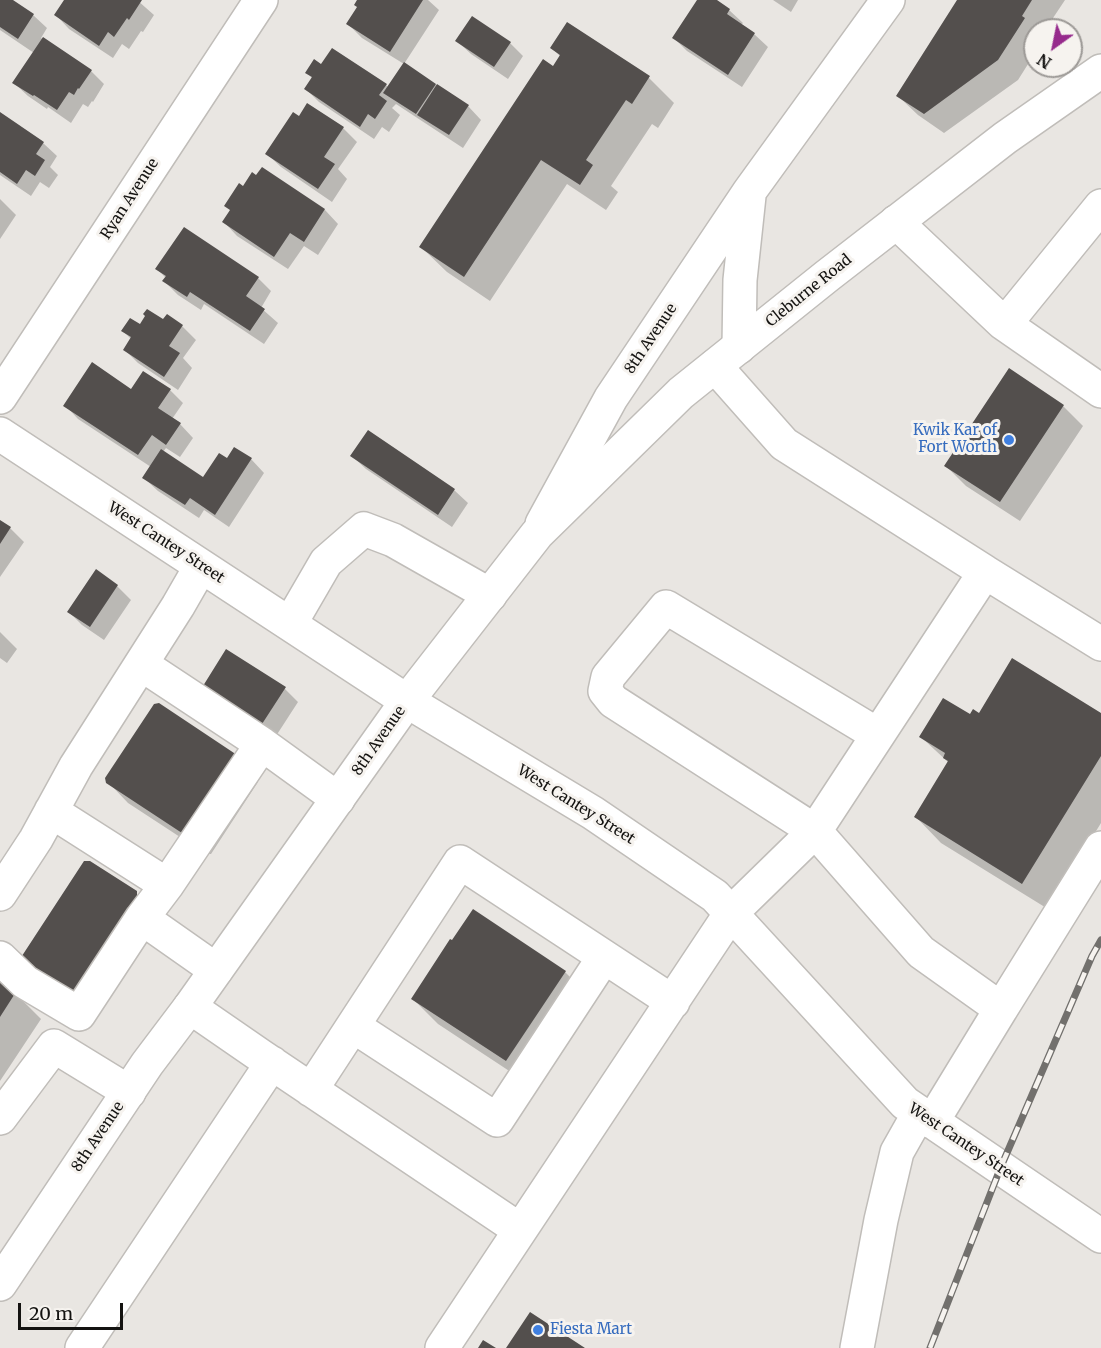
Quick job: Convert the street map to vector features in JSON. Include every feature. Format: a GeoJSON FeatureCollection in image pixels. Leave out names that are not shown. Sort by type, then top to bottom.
{"type":"FeatureCollection","features":[{"type":"Feature","properties":{"kind":"street","name":"Ryan Avenue"},"geometry":{"type":"LineString","coordinates":[[0,397],[261,0]]}},
{"type":"Feature","properties":{"kind":"street","name":"8th Avenue"},"geometry":{"type":"LineString","coordinates":[[0,1284],[129,1092],[407,701],[537,534],[610,398],[749,192],[888,0]]}},
{"type":"Feature","properties":{"kind":"street","name":"Cleburne Road"},"geometry":{"type":"LineString","coordinates":[[537,534],[681,393],[1005,138],[1101,70]]}},
{"type":"Feature","properties":{"kind":"street"},"geometry":{"type":"LineString","coordinates":[[749,192],[740,280],[727,356],[784,444],[1101,644]]}},
{"type":"Feature","properties":{"kind":"street"},"geometry":{"type":"LineString","coordinates":[[1005,324],[1101,206]]}},
{"type":"Feature","properties":{"kind":"street"},"geometry":{"type":"LineString","coordinates":[[896,222],[1005,324],[1101,392]]}},
{"type":"Feature","properties":{"kind":"street","name":"West Cantey Street"},"geometry":{"type":"LineString","coordinates":[[0,434],[407,701],[593,813],[715,896],[905,1103],[1101,1236]]}},
{"type":"Feature","properties":{"kind":"street"},"geometry":{"type":"LineString","coordinates":[[290,624],[326,562],[364,529],[393,540],[490,594]]}},
{"type":"Feature","properties":{"kind":"street"},"geometry":{"type":"LineString","coordinates":[[0,894],[36,839],[76,766],[201,566]]}},
{"type":"Feature","properties":{"kind":"street"},"geometry":{"type":"LineString","coordinates":[[442,1348],[731,913],[815,831],[985,572]]}},
{"type":"Feature","properties":{"kind":"street"},"geometry":{"type":"LineString","coordinates":[[878,735],[666,607],[608,677],[605,691],[613,701],[815,831],[921,952],[1000,1010]]}},
{"type":"Feature","properties":{"kind":"street"},"geometry":{"type":"LineString","coordinates":[[141,664],[262,744],[338,799]]}},
{"type":"Feature","properties":{"kind":"street"},"geometry":{"type":"LineString","coordinates":[[0,1118],[79,1014],[262,744]]}},
{"type":"Feature","properties":{"kind":"street"},"geometry":{"type":"LineString","coordinates":[[51,811],[167,885]]}},
{"type":"Feature","properties":{"kind":"street"},"geometry":{"type":"LineString","coordinates":[[857,1348],[881,1220],[897,1152],[925,1117],[1000,1010],[1101,848]]}},
{"type":"Feature","properties":{"kind":"street"},"geometry":{"type":"LineString","coordinates":[[311,1090],[460,862],[673,1002]]}},
{"type":"Feature","properties":{"kind":"street"},"geometry":{"type":"LineString","coordinates":[[142,918],[216,970]]}},
{"type":"Feature","properties":{"kind":"street"},"geometry":{"type":"LineString","coordinates":[[353,1026],[497,1120],[604,957]]}},
{"type":"Feature","properties":{"kind":"street"},"geometry":{"type":"LineString","coordinates":[[0,958],[25,982],[79,1014]]}},
{"type":"Feature","properties":{"kind":"street"},"geometry":{"type":"LineString","coordinates":[[190,1007],[520,1230]]}},
{"type":"Feature","properties":{"kind":"street"},"geometry":{"type":"LineString","coordinates":[[54,1046],[129,1092]]}},
{"type":"Feature","properties":{"kind":"street"},"geometry":{"type":"LineString","coordinates":[[82,1348],[272,1063]]}},
{"type":"Feature","properties":{"kind":"building"},"geometry":{"type":"Polygon","coordinates":[[[0,0],[13,0],[34,14],[18,39],[0,27],[0,0]]]}},
{"type":"Feature","properties":{"kind":"building"},"geometry":{"type":"Polygon","coordinates":[[[64,0],[142,0],[114,37],[108,32],[99,46],[54,15],[64,0]]]}},
{"type":"Feature","properties":{"kind":"building"},"geometry":{"type":"Polygon","coordinates":[[[357,0],[423,0],[390,52],[346,24],[357,7],[354,5],[357,0]]]}},
{"type":"Feature","properties":{"kind":"building"},"geometry":{"type":"Polygon","coordinates":[[[697,0],[717,0],[730,9],[727,14],[755,33],[728,75],[672,38],[697,0]]]}},
{"type":"Feature","properties":{"kind":"building"},"geometry":{"type":"Polygon","coordinates":[[[957,0],[1032,0],[1022,16],[1025,18],[998,60],[924,114],[896,96],[957,0]]]}},
{"type":"Feature","properties":{"kind":"building"},"geometry":{"type":"Polygon","coordinates":[[[472,16],[511,42],[494,67],[455,41],[472,16]]]}},
{"type":"Feature","properties":{"kind":"building"},"geometry":{"type":"Polygon","coordinates":[[[567,22],[650,76],[632,104],[626,100],[586,160],[593,165],[580,185],[541,160],[464,277],[419,247],[543,59],[553,66],[560,55],[550,48],[567,22]]]}},
{"type":"Feature","properties":{"kind":"building"},"geometry":{"type":"Polygon","coordinates":[[[43,37],[92,70],[74,95],[69,92],[57,110],[12,83],[43,37]]]}},
{"type":"Feature","properties":{"kind":"building"},"geometry":{"type":"Polygon","coordinates":[[[332,48],[387,84],[379,95],[387,101],[375,119],[368,114],[360,127],[304,89],[312,77],[305,73],[314,59],[321,64],[332,48]]]}},
{"type":"Feature","properties":{"kind":"building"},"geometry":{"type":"Polygon","coordinates":[[[404,62],[436,84],[416,114],[383,93],[404,62]]]}},
{"type":"Feature","properties":{"kind":"building"},"geometry":{"type":"Polygon","coordinates":[[[437,84],[469,105],[449,135],[417,115],[437,84]]]}},
{"type":"Feature","properties":{"kind":"building"},"geometry":{"type":"Polygon","coordinates":[[[307,103],[344,127],[324,157],[335,164],[318,189],[265,154],[293,112],[299,116],[307,103]]]}},
{"type":"Feature","properties":{"kind":"building"},"geometry":{"type":"Polygon","coordinates":[[[0,112],[44,142],[36,154],[45,160],[35,176],[26,170],[17,184],[0,172],[0,112]]]}},
{"type":"Feature","properties":{"kind":"building"},"geometry":{"type":"Polygon","coordinates":[[[262,167],[325,209],[304,242],[290,233],[274,257],[222,222],[230,210],[224,206],[239,183],[243,186],[252,172],[256,175],[262,167]]]}},
{"type":"Feature","properties":{"kind":"building"},"geometry":{"type":"Polygon","coordinates":[[[184,227],[259,277],[246,296],[265,309],[250,331],[190,292],[187,297],[162,281],[166,276],[155,269],[184,227]]]}},
{"type":"Feature","properties":{"kind":"building"},"geometry":{"type":"Polygon","coordinates":[[[147,309],[163,319],[167,314],[183,325],[169,346],[180,353],[164,377],[123,350],[131,337],[121,331],[130,318],[140,324],[147,309]]]}},
{"type":"Feature","properties":{"kind":"building"},"geometry":{"type":"Polygon","coordinates":[[[92,362],[131,389],[143,371],[171,389],[158,408],[181,423],[166,445],[152,435],[138,455],[63,406],[92,362]]]}},
{"type":"Feature","properties":{"kind":"building"},"geometry":{"type":"Polygon","coordinates":[[[1009,368],[1064,405],[1000,502],[944,466],[1009,368]]]}},
{"type":"Feature","properties":{"kind":"building"},"geometry":{"type":"Polygon","coordinates":[[[368,430],[455,489],[438,515],[350,456],[368,430]]]}},
{"type":"Feature","properties":{"kind":"building"},"geometry":{"type":"Polygon","coordinates":[[[234,447],[252,458],[215,515],[190,498],[185,505],[142,478],[161,449],[203,477],[219,453],[227,458],[234,447]]]}},
{"type":"Feature","properties":{"kind":"building"},"geometry":{"type":"Polygon","coordinates":[[[0,520],[11,527],[0,544],[0,520]]]}},
{"type":"Feature","properties":{"kind":"building"},"geometry":{"type":"Polygon","coordinates":[[[96,569],[118,585],[90,627],[67,612],[96,569]]]}},
{"type":"Feature","properties":{"kind":"building"},"geometry":{"type":"Polygon","coordinates":[[[226,649],[286,687],[262,724],[203,686],[226,649]]]}},
{"type":"Feature","properties":{"kind":"building"},"geometry":{"type":"Polygon","coordinates":[[[1012,658],[1101,713],[1101,756],[1022,884],[914,817],[948,761],[943,758],[945,753],[919,737],[943,698],[970,714],[973,709],[979,713],[1012,658]]]}},
{"type":"Feature","properties":{"kind":"building"},"geometry":{"type":"Polygon","coordinates":[[[159,703],[237,755],[185,835],[106,783],[105,778],[154,704],[159,703]]]}},
{"type":"Feature","properties":{"kind":"building"},"geometry":{"type":"Polygon","coordinates":[[[84,861],[90,861],[137,891],[137,896],[71,998],[18,962],[84,861]]]}},
{"type":"Feature","properties":{"kind":"building"},"geometry":{"type":"Polygon","coordinates":[[[473,909],[566,971],[506,1061],[411,999],[450,939],[452,940],[473,909]]]}},
{"type":"Feature","properties":{"kind":"building"},"geometry":{"type":"Polygon","coordinates":[[[0,982],[16,992],[0,1017],[0,982]]]}},
{"type":"Feature","properties":{"kind":"building","name":"Fiesta Mart"},"geometry":{"type":"Polygon","coordinates":[[[530,1312],[585,1348],[506,1348],[530,1312]]]}},
{"type":"Feature","properties":{"kind":"building"},"geometry":{"type":"Polygon","coordinates":[[[483,1340],[496,1348],[478,1348],[483,1340]]]}},
{"type":"Feature","properties":{"kind":"railway"},"geometry":{"type":"LineString","coordinates":[[930,1348],[1000,1169],[1101,940]]}},
{"type":"Feature","properties":{"kind":"place","name":"Kwik Kar of Fort Worth"},"geometry":{"type":"Point","coordinates":[1009,440]}},
{"type":"Feature","properties":{"kind":"place","name":"Fiesta Mart"},"geometry":{"type":"Point","coordinates":[538,1330]}}]}
